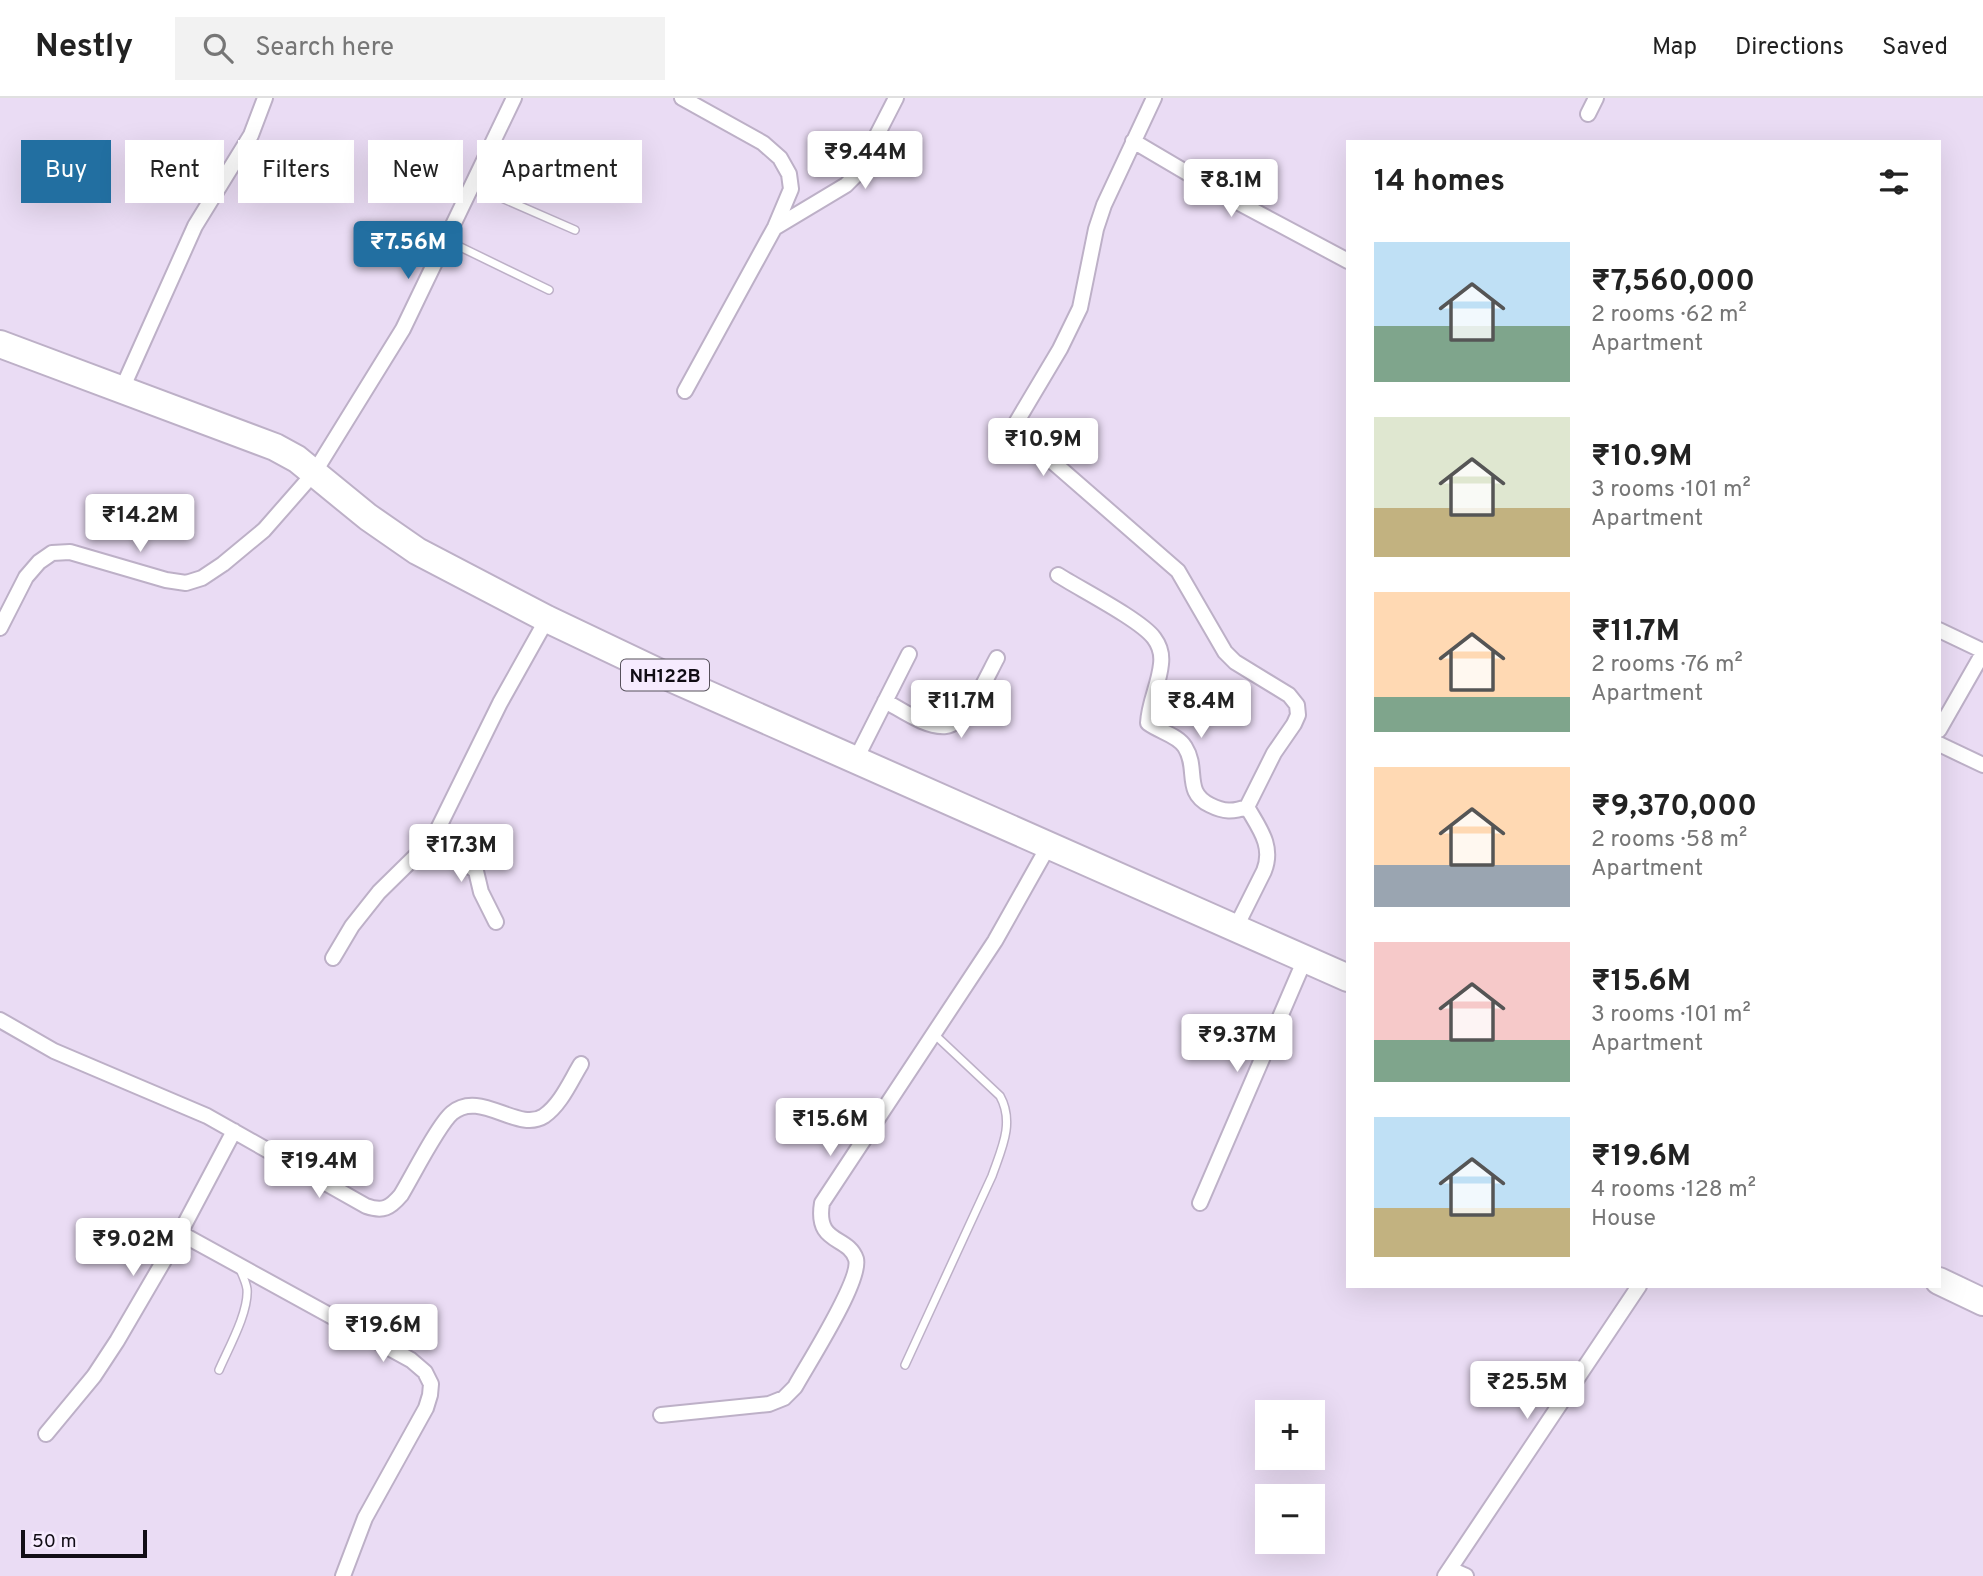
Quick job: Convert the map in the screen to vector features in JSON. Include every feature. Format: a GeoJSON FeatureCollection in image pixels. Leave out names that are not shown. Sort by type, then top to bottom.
{"type":"FeatureCollection","features":[{"type":"Feature","properties":{"kind":"highway","name":"NH122B"},"geometry":{"type":"LineString","coordinates":[[0,344],[275,447],[297,459],[368,517],[417,551],[547,619],[673,679],[1346,977]]}},
{"type":"Feature","properties":{"kind":"highway"},"geometry":{"type":"LineString","coordinates":[[1941,1282],[1983,1302]]}},
{"type":"Feature","properties":{"kind":"street"},"geometry":{"type":"LineString","coordinates":[[122,389],[195,226],[251,135],[265,98]]}},
{"type":"Feature","properties":{"kind":"street"},"geometry":{"type":"LineString","coordinates":[[0,628],[26,577],[38,562],[52,553],[70,552],[166,580],[186,583],[202,578],[252,542],[314,473],[402,329],[514,98]]}},
{"type":"Feature","properties":{"kind":"street"},"geometry":{"type":"LineString","coordinates":[[682,98],[763,143],[780,158],[789,174],[791,189],[775,227],[685,391]]}},
{"type":"Feature","properties":{"kind":"street"},"geometry":{"type":"LineString","coordinates":[[775,227],[846,185],[857,174],[896,98]]}},
{"type":"Feature","properties":{"kind":"street"},"geometry":{"type":"LineString","coordinates":[[1058,575],[1142,626],[1154,638],[1161,651],[1161,665],[1148,723],[1185,745],[1191,759],[1194,788],[1201,801],[1234,812],[1247,807],[1274,753],[1294,724],[1298,715],[1297,705],[1289,695],[1235,662],[1224,652],[1178,571],[1015,429],[1080,308],[1100,217],[1116,176],[1154,98]]}},
{"type":"Feature","properties":{"kind":"street"},"geometry":{"type":"LineString","coordinates":[[1588,114],[1595,98]]}},
{"type":"Feature","properties":{"kind":"street"},"geometry":{"type":"LineString","coordinates":[[1133,141],[1239,204],[1346,260]]}},
{"type":"Feature","properties":{"kind":"street"},"geometry":{"type":"LineString","coordinates":[[333,958],[352,926],[379,892],[433,839],[500,703],[547,619]]}},
{"type":"Feature","properties":{"kind":"street"},"geometry":{"type":"LineString","coordinates":[[1941,631],[1983,652],[1941,726]]}},
{"type":"Feature","properties":{"kind":"street"},"geometry":{"type":"LineString","coordinates":[[856,759],[909,654]]}},
{"type":"Feature","properties":{"kind":"street"},"geometry":{"type":"LineString","coordinates":[[885,701],[931,724],[944,727],[957,723],[966,713],[997,658]]}},
{"type":"Feature","properties":{"kind":"street"},"geometry":{"type":"LineString","coordinates":[[1941,745],[1983,765]]}},
{"type":"Feature","properties":{"kind":"street"},"geometry":{"type":"LineString","coordinates":[[1235,929],[1268,861],[1268,844],[1247,807]]}},
{"type":"Feature","properties":{"kind":"street"},"geometry":{"type":"LineString","coordinates":[[433,839],[476,871],[481,892],[496,922]]}},
{"type":"Feature","properties":{"kind":"street"},"geometry":{"type":"LineString","coordinates":[[662,1415],[769,1404],[784,1398],[795,1387],[844,1298],[857,1267],[855,1256],[823,1228],[819,1217],[822,1203],[995,941],[1048,845]]}},
{"type":"Feature","properties":{"kind":"street"},"geometry":{"type":"LineString","coordinates":[[1200,1203],[1305,959]]}},
{"type":"Feature","properties":{"kind":"street"},"geometry":{"type":"LineString","coordinates":[[0,1020],[54,1051],[136,1084],[234,1131],[366,1206],[380,1211],[391,1206],[401,1195],[451,1114],[465,1105],[526,1120],[541,1118],[555,1107],[581,1064]]}},
{"type":"Feature","properties":{"kind":"street"},"geometry":{"type":"LineString","coordinates":[[46,1434],[104,1361],[180,1233],[234,1131]]}},
{"type":"Feature","properties":{"kind":"street"},"geometry":{"type":"LineString","coordinates":[[180,1233],[411,1360],[425,1372],[431,1384],[426,1408],[370,1510],[343,1576]]}},
{"type":"Feature","properties":{"kind":"street"},"geometry":{"type":"LineString","coordinates":[[1466,1576],[1448,1572],[1638,1288]]}},
{"type":"Feature","properties":{"kind":"lane"},"geometry":{"type":"LineString","coordinates":[[472,185],[575,230]]}},
{"type":"Feature","properties":{"kind":"lane"},"geometry":{"type":"LineString","coordinates":[[446,240],[550,290]]}},
{"type":"Feature","properties":{"kind":"lane"},"geometry":{"type":"LineString","coordinates":[[905,1365],[992,1176],[1008,1122],[1006,1107],[1000,1097],[934,1034]]}},
{"type":"Feature","properties":{"kind":"lane"},"geometry":{"type":"LineString","coordinates":[[219,1370],[243,1314],[246,1299],[247,1287],[239,1266]]}}]}
